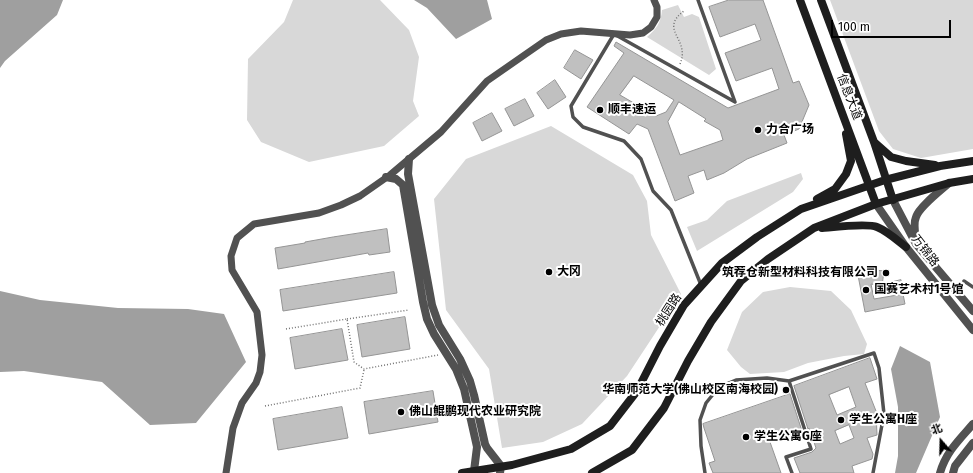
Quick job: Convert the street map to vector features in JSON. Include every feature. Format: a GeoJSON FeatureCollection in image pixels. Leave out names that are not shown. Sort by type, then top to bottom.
{"type":"FeatureCollection","features":[{"type":"Feature","properties":{"kind":"main road","name":"信息大道"},"geometry":{"type":"LineString","coordinates":[[800,0],[876,204]]}},
{"type":"Feature","properties":{"kind":"main road","name":"信息大道"},"geometry":{"type":"LineString","coordinates":[[821,0],[874,142],[893,200]]}},
{"type":"Feature","properties":{"kind":"main road"},"geometry":{"type":"LineString","coordinates":[[800,209],[835,189],[846,174],[851,161],[843,116]]}},
{"type":"Feature","properties":{"kind":"main road"},"geometry":{"type":"LineString","coordinates":[[874,142],[891,157],[906,161],[940,166],[973,161]]}},
{"type":"Feature","properties":{"kind":"main road","name":"桃园路"},"geometry":{"type":"LineString","coordinates":[[462,473],[500,470],[571,449],[610,426],[637,391],[660,346],[684,305],[722,263],[757,237],[800,209],[869,185],[940,166]]}},
{"type":"Feature","properties":{"kind":"main road"},"geometry":{"type":"LineString","coordinates":[[592,473],[632,450],[664,408],[711,322],[741,281],[768,259],[814,228],[876,204],[949,183],[973,179]]}},
{"type":"Feature","properties":{"kind":"main road"},"geometry":{"type":"LineString","coordinates":[[814,228],[876,226],[906,246]]}},
{"type":"Feature","properties":{"kind":"street"},"geometry":{"type":"LineString","coordinates":[[226,473],[233,428],[242,403],[256,383],[260,372],[262,355],[257,312],[232,270],[231,256],[237,238],[254,224],[319,213],[360,196],[409,159],[440,132],[487,82],[546,40],[561,34],[581,31],[630,35],[643,33],[651,27],[656,17],[657,7],[654,0]]}},
{"type":"Feature","properties":{"kind":"street"},"geometry":{"type":"LineString","coordinates":[[409,159],[408,174],[432,305],[439,325],[460,359],[470,381],[487,448],[500,470]]}},
{"type":"Feature","properties":{"kind":"street"},"geometry":{"type":"LineString","coordinates":[[386,177],[396,179],[403,185],[427,319],[434,334],[456,369],[464,389],[477,447],[475,472]]}},
{"type":"Feature","properties":{"kind":"street"},"geometry":{"type":"LineString","coordinates":[[916,244],[916,216],[926,203],[949,183]]}},
{"type":"Feature","properties":{"kind":"street","name":"万锦路"},"geometry":{"type":"LineString","coordinates":[[893,200],[916,244],[973,311]]}},
{"type":"Feature","properties":{"kind":"street","name":"万锦路"},"geometry":{"type":"LineString","coordinates":[[876,204],[906,246],[973,330]]}},
{"type":"Feature","properties":{"kind":"street"},"geometry":{"type":"LineString","coordinates":[[940,473],[944,461],[957,442],[973,424]]}},
{"type":"Feature","properties":{"kind":"street"},"geometry":{"type":"LineString","coordinates":[[953,473],[955,466],[973,443]]}},
{"type":"Feature","properties":{"kind":"lane"},"geometry":{"type":"LineString","coordinates":[[698,0],[735,102],[614,34],[571,106],[573,117],[583,127],[624,141],[642,159],[653,191],[671,210],[701,286]]}},
{"type":"Feature","properties":{"kind":"lane"},"geometry":{"type":"LineString","coordinates":[[964,282],[973,287]]}},
{"type":"Feature","properties":{"kind":"lane"},"geometry":{"type":"LineString","coordinates":[[705,473],[701,446],[700,420],[706,403],[719,386],[736,380],[767,378],[789,381],[874,353],[879,368],[884,414],[873,473]]}},
{"type":"Feature","properties":{"kind":"lane"},"geometry":{"type":"LineString","coordinates":[[789,381],[811,449],[786,457],[792,473]]}},
{"type":"Feature","properties":{"kind":"path"},"geometry":{"type":"LineString","coordinates":[[678,70],[683,53],[673,25],[675,19],[684,11]]}},
{"type":"Feature","properties":{"kind":"path"},"geometry":{"type":"LineString","coordinates":[[286,329],[409,310]]}},
{"type":"Feature","properties":{"kind":"path"},"geometry":{"type":"LineString","coordinates":[[347,320],[354,362],[364,369],[446,354]]}},
{"type":"Feature","properties":{"kind":"path"},"geometry":{"type":"LineString","coordinates":[[265,406],[360,388],[364,369]]}},
{"type":"Feature","properties":{"kind":"shaded area"},"geometry":{"type":"Polygon","coordinates":[[[0,0],[63,0],[57,15],[5,61],[0,68],[0,0]]]}},
{"type":"Feature","properties":{"kind":"shaded area"},"geometry":{"type":"Polygon","coordinates":[[[293,0],[380,0],[409,30],[419,57],[413,101],[419,116],[384,146],[309,162],[261,142],[247,120],[248,59],[284,22],[293,0]]]}},
{"type":"Feature","properties":{"kind":"shaded area"},"geometry":{"type":"Polygon","coordinates":[[[414,0],[487,0],[492,19],[456,39],[427,8],[414,0]]]}},
{"type":"Feature","properties":{"kind":"shaded area"},"geometry":{"type":"Polygon","coordinates":[[[830,0],[973,0],[973,149],[921,158],[893,149],[879,131],[830,0]]]}},
{"type":"Feature","properties":{"kind":"shaded area"},"geometry":{"type":"Polygon","coordinates":[[[678,5],[684,17],[692,14],[699,17],[716,69],[709,75],[647,37],[658,25],[662,10],[678,5]]]}},
{"type":"Feature","properties":{"kind":"shaded area"},"geometry":{"type":"Polygon","coordinates":[[[551,126],[633,175],[647,201],[651,235],[681,294],[627,376],[582,424],[543,442],[502,448],[489,369],[446,310],[434,199],[466,159],[551,126]]]}},
{"type":"Feature","properties":{"kind":"shaded area"},"geometry":{"type":"Polygon","coordinates":[[[801,173],[803,179],[793,192],[697,251],[687,227],[707,220],[727,201],[801,173]]]}},
{"type":"Feature","properties":{"kind":"shaded area"},"geometry":{"type":"Polygon","coordinates":[[[790,287],[831,291],[851,310],[867,344],[864,354],[808,363],[784,372],[750,374],[741,367],[727,350],[742,312],[763,292],[790,287]]]}},
{"type":"Feature","properties":{"kind":"shaded area"},"geometry":{"type":"Polygon","coordinates":[[[0,291],[40,300],[118,308],[188,309],[224,314],[246,362],[196,423],[150,425],[102,382],[24,371],[0,372],[0,291]]]}},
{"type":"Feature","properties":{"kind":"shaded area"},"geometry":{"type":"Polygon","coordinates":[[[900,346],[930,362],[940,417],[916,473],[895,473],[898,456],[898,407],[891,369],[900,346]]]}},
{"type":"Feature","properties":{"kind":"building"},"geometry":{"type":"Polygon","coordinates":[[[729,0],[763,0],[793,83],[799,81],[809,105],[799,129],[784,135],[787,143],[747,159],[724,173],[707,180],[704,170],[688,176],[694,193],[675,201],[648,129],[637,124],[629,134],[587,107],[624,53],[614,46],[616,42],[728,108],[779,89],[772,68],[736,81],[725,53],[761,40],[755,24],[720,37],[709,7],[729,0]],[[634,76],[620,95],[656,116],[666,112],[674,100],[634,76]],[[679,102],[668,122],[680,155],[723,140],[720,130],[704,121],[706,119],[679,102]]]}},
{"type":"Feature","properties":{"kind":"building"},"geometry":{"type":"Polygon","coordinates":[[[575,50],[593,60],[581,79],[564,68],[575,50]]]}},
{"type":"Feature","properties":{"kind":"building"},"geometry":{"type":"Polygon","coordinates":[[[555,80],[566,97],[548,109],[537,93],[555,80]]]}},
{"type":"Feature","properties":{"kind":"building"},"geometry":{"type":"Polygon","coordinates":[[[525,99],[534,116],[514,126],[505,109],[525,99]]]}},
{"type":"Feature","properties":{"kind":"building"},"geometry":{"type":"Polygon","coordinates":[[[492,113],[502,131],[482,141],[473,123],[492,113]]]}},
{"type":"Feature","properties":{"kind":"building"},"geometry":{"type":"Polygon","coordinates":[[[387,229],[390,252],[369,255],[368,253],[278,269],[275,248],[387,229]]]}},
{"type":"Feature","properties":{"kind":"building","name":"国赛艺术村1号馆"},"geometry":{"type":"Polygon","coordinates":[[[874,266],[875,270],[884,271],[882,286],[871,284],[874,299],[903,294],[905,304],[865,312],[857,270],[874,266]]]}},
{"type":"Feature","properties":{"kind":"building"},"geometry":{"type":"Polygon","coordinates":[[[394,272],[397,293],[283,311],[280,290],[394,272]]]}},
{"type":"Feature","properties":{"kind":"building"},"geometry":{"type":"Polygon","coordinates":[[[901,280],[902,288],[894,287],[893,282],[901,280]]]}},
{"type":"Feature","properties":{"kind":"building"},"geometry":{"type":"Polygon","coordinates":[[[405,317],[410,349],[362,357],[357,325],[405,317]]]}},
{"type":"Feature","properties":{"kind":"building"},"geometry":{"type":"Polygon","coordinates":[[[342,329],[348,360],[295,369],[290,338],[342,329]]]}},
{"type":"Feature","properties":{"kind":"building","name":"学生公寓H座"},"geometry":{"type":"Polygon","coordinates":[[[870,358],[877,379],[865,383],[876,411],[877,435],[867,438],[873,454],[872,459],[852,466],[854,473],[800,473],[794,458],[812,452],[816,448],[794,386],[870,358]],[[849,387],[829,395],[837,415],[856,407],[849,387]],[[849,425],[835,431],[840,444],[854,438],[849,425]]]}},
{"type":"Feature","properties":{"kind":"building","name":"佛山鲲鹏现代农业研究院"},"geometry":{"type":"Polygon","coordinates":[[[433,391],[438,422],[369,434],[364,402],[433,391]]]}},
{"type":"Feature","properties":{"kind":"building","name":"学生公寓G座"},"geometry":{"type":"Polygon","coordinates":[[[790,394],[802,431],[770,442],[781,473],[713,473],[709,463],[715,461],[703,424],[790,394]]]}},
{"type":"Feature","properties":{"kind":"building"},"geometry":{"type":"Polygon","coordinates":[[[342,407],[348,438],[278,450],[273,419],[342,407]]]}},
{"type":"Feature","properties":{"kind":"place","name":"顺丰速运"},"geometry":{"type":"Point","coordinates":[600,110]}},
{"type":"Feature","properties":{"kind":"place","name":"力合广场"},"geometry":{"type":"Point","coordinates":[758,130]}},
{"type":"Feature","properties":{"kind":"place","name":"大冈"},"geometry":{"type":"Point","coordinates":[549,272]}},
{"type":"Feature","properties":{"kind":"place","name":"筑荐仓新型材料科技有限公司"},"geometry":{"type":"Point","coordinates":[886,273]}},
{"type":"Feature","properties":{"kind":"place","name":"国赛艺术村1号馆"},"geometry":{"type":"Point","coordinates":[866,290]}},
{"type":"Feature","properties":{"kind":"place","name":"华南师范大学(佛山校区南海校园)"},"geometry":{"type":"Point","coordinates":[786,390]}},
{"type":"Feature","properties":{"kind":"place","name":"佛山鲲鹏现代农业研究院"},"geometry":{"type":"Point","coordinates":[401,412]}},
{"type":"Feature","properties":{"kind":"place","name":"学生公寓H座"},"geometry":{"type":"Point","coordinates":[841,420]}},
{"type":"Feature","properties":{"kind":"place","name":"学生公寓G座"},"geometry":{"type":"Point","coordinates":[746,437]}}]}
